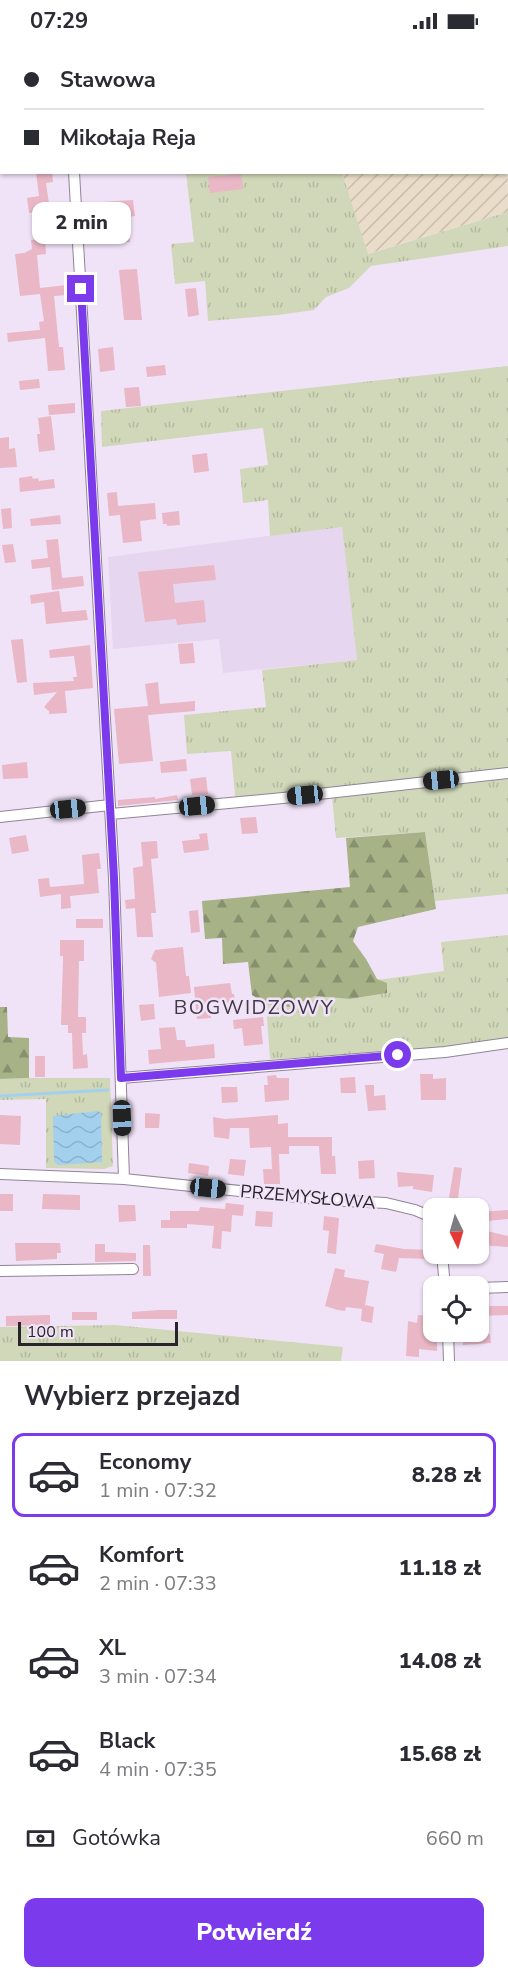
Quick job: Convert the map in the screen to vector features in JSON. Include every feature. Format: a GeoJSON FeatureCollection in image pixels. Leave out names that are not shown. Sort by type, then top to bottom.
{"type":"FeatureCollection","features":[{"type":"Feature","properties":{"kind":"street"},"geometry":{"type":"LineString","coordinates":[[74,174],[110,810],[124,1179]]}},
{"type":"Feature","properties":{"kind":"street"},"geometry":{"type":"LineString","coordinates":[[0,817],[283,798],[508,773]]}},
{"type":"Feature","properties":{"kind":"street"},"geometry":{"type":"LineString","coordinates":[[121,1078],[445,1052],[508,1043]]}},
{"type":"Feature","properties":{"kind":"street","name":"PRZEMYSŁOWA"},"geometry":{"type":"LineString","coordinates":[[0,1174],[124,1179],[327,1200],[386,1203],[423,1213]]}},
{"type":"Feature","properties":{"kind":"street"},"geometry":{"type":"LineString","coordinates":[[0,1271],[133,1269]]}},
{"type":"Feature","properties":{"kind":"street"},"geometry":{"type":"LineString","coordinates":[[489,1288],[508,1287]]}},
{"type":"Feature","properties":{"kind":"street"},"geometry":{"type":"LineString","coordinates":[[448,1342],[449,1361]]}},
{"type":"Feature","properties":{"kind":"shaded area"},"geometry":{"type":"Polygon","coordinates":[[[342,174],[508,174],[508,212],[367,254],[342,174]]]}},
{"type":"Feature","properties":{"kind":"shaded area"},"geometry":{"type":"Polygon","coordinates":[[[342,526],[357,660],[223,673],[219,639],[113,649],[108,557],[342,526]]]}},
{"type":"Feature","properties":{"kind":"green space"},"geometry":{"type":"Polygon","coordinates":[[[186,174],[342,174],[368,254],[508,212],[508,246],[371,266],[349,288],[326,297],[314,310],[278,315],[208,321],[205,281],[175,284],[171,244],[194,242],[186,174]]]}},
{"type":"Feature","properties":{"kind":"green space"},"geometry":{"type":"Polygon","coordinates":[[[508,366],[508,894],[435,901],[425,832],[336,838],[332,796],[236,806],[231,751],[187,754],[184,715],[266,707],[262,670],[357,660],[342,527],[270,536],[268,500],[243,503],[240,469],[268,465],[263,428],[102,447],[101,411],[508,366]]]}},
{"type":"Feature","properties":{"kind":"green space"},"geometry":{"type":"Polygon","coordinates":[[[425,832],[436,909],[358,927],[353,941],[377,979],[387,983],[387,993],[350,999],[315,996],[290,1007],[266,1004],[252,995],[248,962],[223,964],[222,938],[205,939],[202,901],[350,887],[346,838],[425,832]]]}},
{"type":"Feature","properties":{"kind":"green space"},"geometry":{"type":"Polygon","coordinates":[[[508,935],[508,1040],[454,1050],[270,1059],[266,1004],[290,1007],[315,996],[350,999],[387,993],[386,983],[377,980],[444,971],[441,942],[508,935]]]}},
{"type":"Feature","properties":{"kind":"green space"},"geometry":{"type":"Polygon","coordinates":[[[0,1007],[7,1007],[8,1037],[29,1038],[29,1078],[0,1079],[0,1007]]]}},
{"type":"Feature","properties":{"kind":"green space"},"geometry":{"type":"Polygon","coordinates":[[[110,1078],[113,1166],[104,1169],[46,1168],[46,1099],[0,1100],[0,1079],[110,1078]]]}},
{"type":"Feature","properties":{"kind":"green space"},"geometry":{"type":"Polygon","coordinates":[[[115,1325],[343,1347],[341,1361],[0,1361],[0,1327],[115,1325]]]}},
{"type":"Feature","properties":{"kind":"water"},"geometry":{"type":"Polygon","coordinates":[[[98,1111],[101,1113],[102,1162],[58,1165],[54,1161],[53,1116],[98,1111]]]}},
{"type":"Feature","properties":{"kind":"building"},"geometry":{"type":"Polygon","coordinates":[[[36,174],[52,174],[53,182],[46,183],[50,211],[29,213],[27,198],[39,196],[36,174]]]}},
{"type":"Feature","properties":{"kind":"building"},"geometry":{"type":"Polygon","coordinates":[[[241,174],[243,189],[210,193],[208,177],[241,174]]]}},
{"type":"Feature","properties":{"kind":"building"},"geometry":{"type":"Polygon","coordinates":[[[133,200],[135,216],[128,217],[130,242],[116,243],[111,210],[88,213],[88,203],[133,200]]]}},
{"type":"Feature","properties":{"kind":"building"},"geometry":{"type":"Polygon","coordinates":[[[45,239],[46,254],[37,255],[40,288],[66,285],[67,295],[54,296],[59,347],[63,347],[65,370],[48,371],[45,338],[8,342],[7,333],[40,330],[39,322],[44,321],[40,294],[20,296],[15,254],[32,249],[31,240],[45,239]]]}},
{"type":"Feature","properties":{"kind":"building"},"geometry":{"type":"Polygon","coordinates":[[[137,269],[142,320],[124,320],[119,270],[137,269]]]}},
{"type":"Feature","properties":{"kind":"building"},"geometry":{"type":"Polygon","coordinates":[[[196,288],[199,315],[188,317],[185,289],[196,288]]]}},
{"type":"Feature","properties":{"kind":"building"},"geometry":{"type":"Polygon","coordinates":[[[113,347],[115,370],[100,372],[98,349],[113,347]]]}},
{"type":"Feature","properties":{"kind":"building"},"geometry":{"type":"Polygon","coordinates":[[[165,365],[166,375],[147,377],[146,367],[165,365]]]}},
{"type":"Feature","properties":{"kind":"building"},"geometry":{"type":"Polygon","coordinates":[[[39,379],[40,388],[20,390],[19,381],[39,379]]]}},
{"type":"Feature","properties":{"kind":"building"},"geometry":{"type":"Polygon","coordinates":[[[139,387],[141,406],[126,407],[124,388],[139,387]]]}},
{"type":"Feature","properties":{"kind":"building"},"geometry":{"type":"Polygon","coordinates":[[[75,403],[75,413],[49,415],[48,405],[75,403]]]}},
{"type":"Feature","properties":{"kind":"building"},"geometry":{"type":"Polygon","coordinates":[[[51,416],[55,450],[39,452],[38,418],[51,416]]]}},
{"type":"Feature","properties":{"kind":"building"},"geometry":{"type":"Polygon","coordinates":[[[9,437],[9,449],[15,448],[17,467],[0,468],[0,438],[9,437]]]}},
{"type":"Feature","properties":{"kind":"building"},"geometry":{"type":"Polygon","coordinates":[[[207,453],[209,471],[194,473],[192,455],[207,453]]]}},
{"type":"Feature","properties":{"kind":"building"},"geometry":{"type":"Polygon","coordinates":[[[32,476],[33,479],[38,478],[39,481],[54,479],[55,488],[20,492],[19,478],[32,476]]]}},
{"type":"Feature","properties":{"kind":"building"},"geometry":{"type":"Polygon","coordinates":[[[117,492],[118,506],[155,503],[156,519],[140,521],[142,541],[123,543],[120,515],[109,516],[107,493],[117,492]]]}},
{"type":"Feature","properties":{"kind":"building"},"geometry":{"type":"Polygon","coordinates":[[[11,508],[12,528],[3,529],[1,509],[11,508]]]}},
{"type":"Feature","properties":{"kind":"building"},"geometry":{"type":"Polygon","coordinates":[[[179,511],[180,525],[163,524],[162,513],[179,511]]]}},
{"type":"Feature","properties":{"kind":"building"},"geometry":{"type":"Polygon","coordinates":[[[60,515],[61,524],[31,526],[30,519],[60,515]]]}},
{"type":"Feature","properties":{"kind":"building"},"geometry":{"type":"Polygon","coordinates":[[[58,539],[62,578],[83,576],[84,586],[52,590],[50,567],[32,569],[31,560],[48,558],[46,540],[58,539]]]}},
{"type":"Feature","properties":{"kind":"building"},"geometry":{"type":"Polygon","coordinates":[[[13,544],[16,562],[5,563],[2,545],[13,544]]]}},
{"type":"Feature","properties":{"kind":"building"},"geometry":{"type":"Polygon","coordinates":[[[214,565],[216,580],[173,584],[175,603],[204,600],[206,622],[177,625],[176,619],[145,622],[138,572],[214,565]]]}},
{"type":"Feature","properties":{"kind":"building"},"geometry":{"type":"Polygon","coordinates":[[[59,591],[62,612],[86,610],[88,620],[46,624],[44,602],[31,604],[30,595],[59,591]]]}},
{"type":"Feature","properties":{"kind":"building"},"geometry":{"type":"Polygon","coordinates":[[[23,639],[27,682],[17,683],[11,640],[23,639]]]}},
{"type":"Feature","properties":{"kind":"building"},"geometry":{"type":"Polygon","coordinates":[[[193,643],[195,663],[180,664],[178,644],[193,643]]]}},
{"type":"Feature","properties":{"kind":"building"},"geometry":{"type":"Polygon","coordinates":[[[90,645],[93,688],[65,691],[67,713],[49,714],[44,707],[57,692],[34,695],[33,683],[74,681],[73,677],[77,677],[74,656],[50,658],[49,650],[90,645]]]}},
{"type":"Feature","properties":{"kind":"building"},"geometry":{"type":"Polygon","coordinates":[[[158,682],[160,704],[195,701],[195,711],[148,715],[153,761],[119,764],[114,709],[148,706],[145,684],[158,682]]]}},
{"type":"Feature","properties":{"kind":"building"},"geometry":{"type":"Polygon","coordinates":[[[186,759],[187,771],[161,773],[160,762],[186,759]]]}},
{"type":"Feature","properties":{"kind":"building"},"geometry":{"type":"Polygon","coordinates":[[[27,762],[28,778],[3,779],[2,765],[27,762]]]}},
{"type":"Feature","properties":{"kind":"building"},"geometry":{"type":"Polygon","coordinates":[[[206,777],[208,794],[192,795],[190,779],[206,777]]]}},
{"type":"Feature","properties":{"kind":"building"},"geometry":{"type":"Polygon","coordinates":[[[177,795],[178,800],[118,806],[118,800],[155,797],[155,799],[177,795]]]}},
{"type":"Feature","properties":{"kind":"building"},"geometry":{"type":"Polygon","coordinates":[[[256,817],[258,833],[242,834],[240,818],[256,817]]]}},
{"type":"Feature","properties":{"kind":"building"},"geometry":{"type":"Polygon","coordinates":[[[207,833],[209,850],[184,853],[182,841],[200,839],[199,834],[207,833]]]}},
{"type":"Feature","properties":{"kind":"building"},"geometry":{"type":"Polygon","coordinates":[[[26,835],[29,851],[12,854],[9,838],[26,835]]]}},
{"type":"Feature","properties":{"kind":"building"},"geometry":{"type":"Polygon","coordinates":[[[157,841],[158,858],[151,859],[156,913],[151,913],[153,937],[137,937],[135,908],[126,909],[125,900],[135,899],[133,868],[143,866],[141,842],[157,841]]]}},
{"type":"Feature","properties":{"kind":"building"},"geometry":{"type":"Polygon","coordinates":[[[99,853],[101,869],[97,869],[99,893],[70,896],[71,908],[61,909],[61,894],[40,897],[38,879],[49,878],[50,887],[84,884],[82,855],[99,853]]]}},
{"type":"Feature","properties":{"kind":"building"},"geometry":{"type":"Polygon","coordinates":[[[198,910],[200,932],[191,933],[189,911],[198,910]]]}},
{"type":"Feature","properties":{"kind":"building"},"geometry":{"type":"Polygon","coordinates":[[[76,919],[103,919],[103,928],[76,928],[76,919]]]}},
{"type":"Feature","properties":{"kind":"building"},"geometry":{"type":"Polygon","coordinates":[[[60,940],[84,940],[84,961],[79,961],[78,1017],[86,1017],[86,1033],[82,1033],[83,1055],[87,1054],[88,1068],[73,1069],[72,1033],[68,1033],[68,1025],[61,1025],[63,956],[60,956],[60,940]]]}},
{"type":"Feature","properties":{"kind":"building"},"geometry":{"type":"Polygon","coordinates":[[[183,947],[186,976],[189,976],[191,993],[159,997],[156,963],[151,959],[155,950],[183,947]]]}},
{"type":"Feature","properties":{"kind":"building"},"geometry":{"type":"Polygon","coordinates":[[[230,983],[235,1002],[210,1005],[211,1018],[197,1019],[194,987],[230,983]]]}},
{"type":"Feature","properties":{"kind":"building"},"geometry":{"type":"Polygon","coordinates":[[[154,1004],[155,1019],[141,1021],[139,1005],[154,1004]]]}},
{"type":"Feature","properties":{"kind":"building"},"geometry":{"type":"Polygon","coordinates":[[[263,1017],[264,1026],[261,1026],[263,1044],[244,1046],[242,1028],[234,1029],[233,1020],[263,1017]]]}},
{"type":"Feature","properties":{"kind":"building"},"geometry":{"type":"Polygon","coordinates":[[[175,1027],[177,1040],[185,1040],[186,1047],[214,1044],[215,1058],[149,1064],[148,1050],[161,1049],[159,1028],[175,1027]]]}},
{"type":"Feature","properties":{"kind":"building"},"geometry":{"type":"Polygon","coordinates":[[[35,1056],[45,1056],[45,1077],[35,1077],[35,1056]]]}},
{"type":"Feature","properties":{"kind":"building"},"geometry":{"type":"Polygon","coordinates":[[[420,1074],[433,1074],[433,1079],[446,1078],[446,1100],[421,1100],[420,1074]]]}},
{"type":"Feature","properties":{"kind":"building"},"geometry":{"type":"Polygon","coordinates":[[[276,1075],[277,1078],[289,1078],[289,1100],[265,1102],[264,1085],[268,1085],[267,1076],[276,1075]]]}},
{"type":"Feature","properties":{"kind":"building"},"geometry":{"type":"Polygon","coordinates":[[[355,1077],[356,1093],[341,1093],[340,1078],[355,1077]]]}},
{"type":"Feature","properties":{"kind":"building"},"geometry":{"type":"Polygon","coordinates":[[[365,1085],[374,1085],[374,1096],[385,1095],[386,1110],[368,1111],[365,1085]]]}},
{"type":"Feature","properties":{"kind":"building"},"geometry":{"type":"Polygon","coordinates":[[[221,1087],[237,1087],[238,1102],[222,1103],[221,1087]]]}},
{"type":"Feature","properties":{"kind":"building"},"geometry":{"type":"Polygon","coordinates":[[[145,1113],[160,1114],[159,1128],[145,1128],[145,1113]]]}},
{"type":"Feature","properties":{"kind":"building"},"geometry":{"type":"Polygon","coordinates":[[[0,1115],[21,1116],[20,1145],[0,1144],[0,1115]]]}},
{"type":"Feature","properties":{"kind":"building"},"geometry":{"type":"Polygon","coordinates":[[[278,1115],[278,1124],[288,1123],[288,1137],[332,1137],[332,1156],[335,1156],[336,1174],[321,1174],[319,1146],[289,1146],[289,1154],[279,1154],[280,1184],[264,1184],[263,1169],[272,1169],[271,1147],[250,1148],[249,1128],[230,1128],[229,1139],[214,1137],[213,1117],[225,1119],[278,1115]]]}},
{"type":"Feature","properties":{"kind":"building"},"geometry":{"type":"Polygon","coordinates":[[[230,1159],[246,1160],[244,1176],[228,1174],[230,1159]]]}},
{"type":"Feature","properties":{"kind":"building"},"geometry":{"type":"Polygon","coordinates":[[[374,1160],[375,1178],[359,1179],[358,1161],[374,1160]]]}},
{"type":"Feature","properties":{"kind":"building"},"geometry":{"type":"Polygon","coordinates":[[[189,1163],[209,1166],[208,1176],[188,1173],[189,1163]]]}},
{"type":"Feature","properties":{"kind":"building"},"geometry":{"type":"Polygon","coordinates":[[[454,1167],[462,1168],[458,1198],[449,1198],[454,1167]]]}},
{"type":"Feature","properties":{"kind":"building"},"geometry":{"type":"Polygon","coordinates":[[[397,1172],[434,1175],[432,1192],[413,1189],[413,1186],[398,1187],[397,1172]]]}},
{"type":"Feature","properties":{"kind":"building"},"geometry":{"type":"Polygon","coordinates":[[[0,1194],[13,1194],[13,1211],[0,1211],[0,1194]]]}},
{"type":"Feature","properties":{"kind":"building"},"geometry":{"type":"Polygon","coordinates":[[[43,1194],[80,1195],[80,1210],[42,1209],[43,1194]]]}},
{"type":"Feature","properties":{"kind":"building"},"geometry":{"type":"Polygon","coordinates":[[[226,1203],[244,1205],[243,1216],[232,1215],[231,1232],[222,1231],[221,1249],[212,1248],[214,1226],[187,1224],[187,1228],[161,1228],[161,1220],[170,1220],[170,1211],[199,1211],[200,1207],[225,1209],[226,1203]]]}},
{"type":"Feature","properties":{"kind":"building"},"geometry":{"type":"Polygon","coordinates":[[[118,1205],[135,1205],[136,1221],[119,1222],[118,1205]]]}},
{"type":"Feature","properties":{"kind":"building"},"geometry":{"type":"Polygon","coordinates":[[[508,1210],[508,1219],[489,1221],[489,1211],[508,1210]]]}},
{"type":"Feature","properties":{"kind":"building"},"geometry":{"type":"Polygon","coordinates":[[[256,1211],[273,1212],[272,1227],[255,1226],[256,1211]]]}},
{"type":"Feature","properties":{"kind":"building"},"geometry":{"type":"Polygon","coordinates":[[[324,1216],[339,1218],[336,1254],[327,1253],[329,1231],[323,1230],[324,1216]]]}},
{"type":"Feature","properties":{"kind":"building"},"geometry":{"type":"Polygon","coordinates":[[[489,1232],[508,1236],[508,1247],[489,1246],[489,1232]]]}},
{"type":"Feature","properties":{"kind":"building"},"geometry":{"type":"Polygon","coordinates":[[[15,1243],[60,1243],[61,1253],[57,1253],[57,1259],[16,1261],[15,1243]]]}},
{"type":"Feature","properties":{"kind":"building"},"geometry":{"type":"Polygon","coordinates":[[[95,1244],[105,1244],[105,1252],[136,1253],[136,1261],[95,1262],[95,1244]]]}},
{"type":"Feature","properties":{"kind":"building"},"geometry":{"type":"Polygon","coordinates":[[[376,1244],[423,1250],[423,1259],[399,1258],[396,1272],[381,1269],[384,1254],[374,1252],[376,1244]]]}},
{"type":"Feature","properties":{"kind":"building"},"geometry":{"type":"Polygon","coordinates":[[[143,1245],[150,1245],[151,1276],[143,1276],[143,1245]]]}},
{"type":"Feature","properties":{"kind":"building"},"geometry":{"type":"Polygon","coordinates":[[[335,1268],[345,1270],[344,1277],[369,1281],[365,1305],[374,1307],[372,1323],[361,1321],[362,1309],[346,1307],[345,1311],[325,1306],[335,1268]]]}},
{"type":"Feature","properties":{"kind":"building"},"geometry":{"type":"Polygon","coordinates":[[[489,1306],[508,1306],[508,1315],[489,1316],[489,1306]]]}},
{"type":"Feature","properties":{"kind":"building"},"geometry":{"type":"Polygon","coordinates":[[[177,1310],[177,1319],[132,1319],[132,1312],[177,1310]]]}},
{"type":"Feature","properties":{"kind":"building"},"geometry":{"type":"Polygon","coordinates":[[[72,1312],[97,1312],[97,1320],[72,1320],[72,1312]]]}},
{"type":"Feature","properties":{"kind":"building"},"geometry":{"type":"Polygon","coordinates":[[[50,1315],[50,1325],[6,1326],[6,1316],[50,1315]]]}},
{"type":"Feature","properties":{"kind":"building"},"geometry":{"type":"Polygon","coordinates":[[[418,1315],[423,1315],[423,1342],[437,1342],[437,1351],[419,1349],[419,1357],[406,1356],[408,1321],[417,1323],[418,1315]]]}},
{"type":"Feature","properties":{"kind":"building"},"geometry":{"type":"Polygon","coordinates":[[[489,1334],[491,1343],[463,1345],[463,1342],[489,1342],[489,1334]]]}},
{"type":"Feature","properties":{"kind":"waterway"},"geometry":{"type":"LineString","coordinates":[[0,1096],[108,1090]]}},
{"type":"Feature","properties":{"kind":"district","name":"BOGWIDZOWY"},"geometry":{"type":"Point","coordinates":[254,1007]}},
{"type":"Feature","properties":{"kind":"route"},"geometry":{"type":"LineString","coordinates":[[81,289],[114,878],[121,1078],[398,1055]]}}]}
